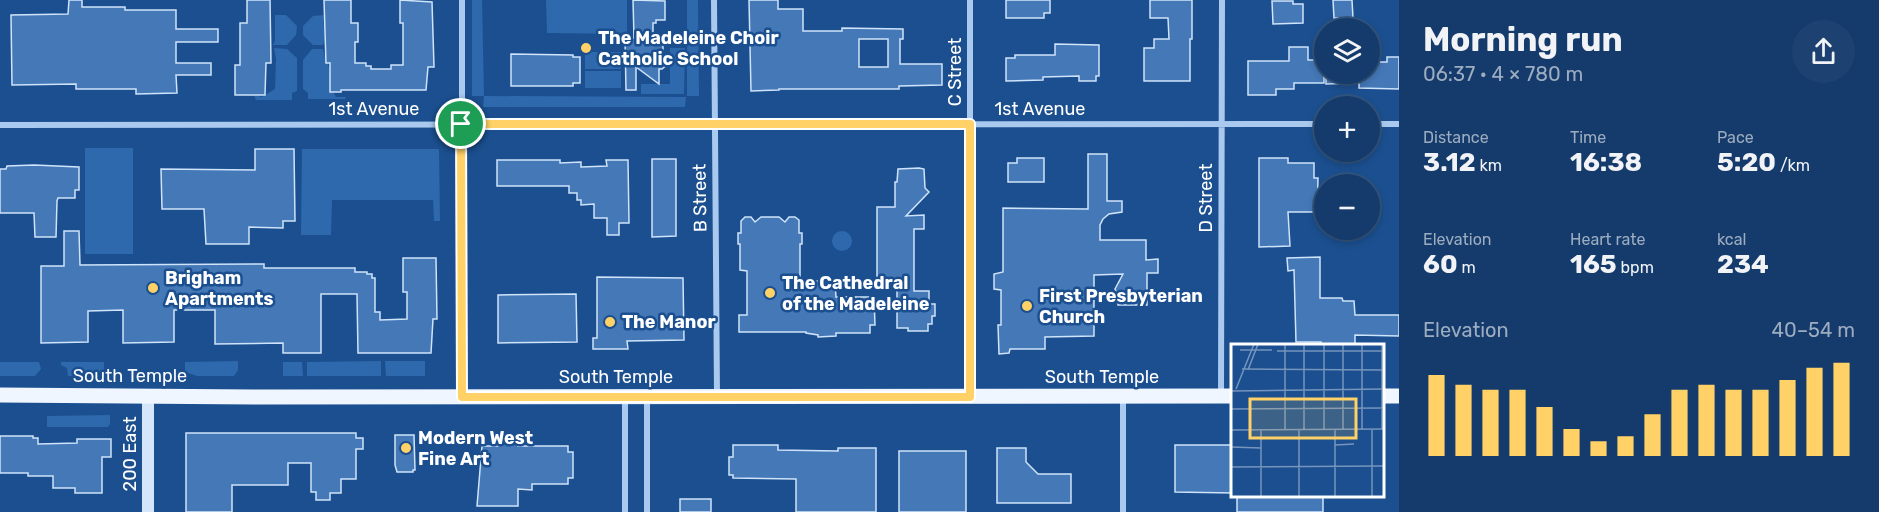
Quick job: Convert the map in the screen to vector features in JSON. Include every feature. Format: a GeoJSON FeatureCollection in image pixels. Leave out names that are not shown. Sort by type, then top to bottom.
{"type":"FeatureCollection","features":[{"type":"Feature","properties":{"kind":"main road","name":"South Temple"},"geometry":{"type":"LineString","coordinates":[[0,395],[1227,396]]}},
{"type":"Feature","properties":{"kind":"street"},"geometry":{"type":"LineString","coordinates":[[462,0],[462,397]]}},
{"type":"Feature","properties":{"kind":"street","name":"B Street"},"geometry":{"type":"LineString","coordinates":[[714,0],[717,397]]}},
{"type":"Feature","properties":{"kind":"street","name":"C Street"},"geometry":{"type":"LineString","coordinates":[[970,0],[970,397]]}},
{"type":"Feature","properties":{"kind":"street","name":"D Street"},"geometry":{"type":"LineString","coordinates":[[1222,0],[1227,396]]}},
{"type":"Feature","properties":{"kind":"street","name":"1st Avenue"},"geometry":{"type":"LineString","coordinates":[[0,125],[1314,124]]}},
{"type":"Feature","properties":{"kind":"street"},"geometry":{"type":"LineString","coordinates":[[1380,124],[1399,124]]}},
{"type":"Feature","properties":{"kind":"street","name":"200 East"},"geometry":{"type":"LineString","coordinates":[[147,396],[148,512]]}},
{"type":"Feature","properties":{"kind":"street"},"geometry":{"type":"LineString","coordinates":[[1123,396],[1123,512]]}},
{"type":"Feature","properties":{"kind":"street"},"geometry":{"type":"LineString","coordinates":[[625,397],[625,512]]}},
{"type":"Feature","properties":{"kind":"street"},"geometry":{"type":"LineString","coordinates":[[647,397],[647,512]]}},
{"type":"Feature","properties":{"kind":"shaded area"},"geometry":{"type":"Polygon","coordinates":[[[472,0],[482,0],[484,96],[472,96],[472,0]]]}},
{"type":"Feature","properties":{"kind":"shaded area"},"geometry":{"type":"Polygon","coordinates":[[[546,0],[627,0],[627,34],[547,33],[546,0]]]}},
{"type":"Feature","properties":{"kind":"shaded area"},"geometry":{"type":"Polygon","coordinates":[[[687,0],[698,0],[699,96],[687,96],[687,0]]]}},
{"type":"Feature","properties":{"kind":"shaded area"},"geometry":{"type":"Polygon","coordinates":[[[275,15],[286,15],[297,26],[296,35],[287,45],[273,45],[275,15]]]}},
{"type":"Feature","properties":{"kind":"shaded area"},"geometry":{"type":"Polygon","coordinates":[[[324,15],[323,45],[313,45],[303,35],[303,26],[313,16],[324,15]]]}},
{"type":"Feature","properties":{"kind":"shaded area"},"geometry":{"type":"Polygon","coordinates":[[[274,48],[287,49],[297,58],[297,91],[292,93],[292,100],[256,100],[254,95],[262,97],[275,89],[274,48]]]}},
{"type":"Feature","properties":{"kind":"shaded area"},"geometry":{"type":"Polygon","coordinates":[[[670,48],[685,48],[684,94],[641,94],[641,84],[670,84],[670,48]]]}},
{"type":"Feature","properties":{"kind":"shaded area"},"geometry":{"type":"Polygon","coordinates":[[[312,49],[323,49],[334,93],[336,97],[346,97],[345,99],[308,99],[308,93],[303,89],[303,60],[312,49]]]}},
{"type":"Feature","properties":{"kind":"shaded area"},"geometry":{"type":"Polygon","coordinates":[[[585,52],[621,52],[621,69],[585,69],[585,52]]]}},
{"type":"Feature","properties":{"kind":"shaded area"},"geometry":{"type":"Polygon","coordinates":[[[585,71],[621,71],[621,88],[585,88],[585,71]]]}},
{"type":"Feature","properties":{"kind":"shaded area"},"geometry":{"type":"Polygon","coordinates":[[[484,96],[686,97],[685,107],[483,107],[484,96]]]}},
{"type":"Feature","properties":{"kind":"shaded area"},"geometry":{"type":"Polygon","coordinates":[[[85,148],[133,148],[133,254],[85,254],[85,148]]]}},
{"type":"Feature","properties":{"kind":"shaded area"},"geometry":{"type":"Polygon","coordinates":[[[302,149],[439,149],[440,221],[434,221],[433,200],[332,200],[331,235],[301,235],[302,149]]]}},
{"type":"Feature","properties":{"kind":"shaded area"},"geometry":{"type":"Polygon","coordinates":[[[842,231],[849,234],[852,241],[849,248],[842,251],[835,248],[832,241],[835,234],[842,231]]]}},
{"type":"Feature","properties":{"kind":"shaded area"},"geometry":{"type":"Polygon","coordinates":[[[238,361],[238,370],[234,376],[197,376],[185,372],[185,362],[238,361]]]}},
{"type":"Feature","properties":{"kind":"shaded area"},"geometry":{"type":"Polygon","coordinates":[[[381,361],[381,376],[307,376],[307,362],[381,361]]]}},
{"type":"Feature","properties":{"kind":"shaded area"},"geometry":{"type":"Polygon","coordinates":[[[385,361],[425,361],[425,376],[386,376],[385,361]]]}},
{"type":"Feature","properties":{"kind":"shaded area"},"geometry":{"type":"Polygon","coordinates":[[[0,362],[39,362],[41,369],[35,376],[0,376],[0,362]]]}},
{"type":"Feature","properties":{"kind":"shaded area"},"geometry":{"type":"Polygon","coordinates":[[[61,362],[104,362],[104,376],[68,376],[67,368],[61,365],[61,362]]]}},
{"type":"Feature","properties":{"kind":"shaded area"},"geometry":{"type":"Polygon","coordinates":[[[283,362],[302,362],[303,376],[283,376],[283,362]]]}},
{"type":"Feature","properties":{"kind":"shaded area"},"geometry":{"type":"Polygon","coordinates":[[[110,415],[108,427],[47,427],[47,416],[110,415]]]}},
{"type":"Feature","properties":{"kind":"building"},"geometry":{"type":"Polygon","coordinates":[[[69,0],[82,0],[82,7],[176,10],[176,29],[218,29],[218,42],[176,42],[176,63],[211,63],[211,75],[176,75],[177,93],[136,94],[136,89],[76,89],[76,84],[12,85],[11,15],[68,14],[69,0]]]}},
{"type":"Feature","properties":{"kind":"building"},"geometry":{"type":"Polygon","coordinates":[[[247,0],[270,0],[271,63],[266,63],[265,95],[235,95],[235,65],[240,65],[240,23],[247,23],[247,0]]]}},
{"type":"Feature","properties":{"kind":"building"},"geometry":{"type":"Polygon","coordinates":[[[324,0],[351,0],[351,23],[358,23],[355,63],[366,63],[366,66],[371,66],[371,69],[391,69],[391,65],[403,65],[403,23],[400,23],[400,0],[432,2],[434,67],[428,67],[426,90],[330,92],[330,63],[326,63],[324,0]]]}},
{"type":"Feature","properties":{"kind":"building"},"geometry":{"type":"Polygon","coordinates":[[[633,0],[665,1],[665,20],[656,20],[656,23],[653,23],[653,45],[663,44],[663,55],[668,64],[659,69],[659,84],[636,67],[636,90],[626,90],[625,38],[634,38],[633,0]]]}},
{"type":"Feature","properties":{"kind":"building"},"geometry":{"type":"Polygon","coordinates":[[[749,0],[778,0],[778,9],[803,9],[803,31],[842,31],[842,28],[903,29],[903,39],[900,39],[900,64],[942,64],[942,85],[899,86],[899,89],[751,91],[749,0]],[[859,39],[859,67],[888,67],[888,39],[859,39]]]}},
{"type":"Feature","properties":{"kind":"building"},"geometry":{"type":"Polygon","coordinates":[[[1006,0],[1050,0],[1050,13],[1044,13],[1044,18],[1006,18],[1006,0]]]}},
{"type":"Feature","properties":{"kind":"building"},"geometry":{"type":"Polygon","coordinates":[[[1150,0],[1192,0],[1190,81],[1144,81],[1144,48],[1154,48],[1154,39],[1169,39],[1168,18],[1150,18],[1150,0]]]}},
{"type":"Feature","properties":{"kind":"building"},"geometry":{"type":"Polygon","coordinates":[[[1333,0],[1352,0],[1353,18],[1334,18],[1333,0]]]}},
{"type":"Feature","properties":{"kind":"building"},"geometry":{"type":"Polygon","coordinates":[[[1272,1],[1293,1],[1293,4],[1303,4],[1303,23],[1273,24],[1272,1]]]}},
{"type":"Feature","properties":{"kind":"building"},"geometry":{"type":"Polygon","coordinates":[[[1055,44],[1099,45],[1099,76],[1096,76],[1096,81],[1079,81],[1079,76],[1006,81],[1006,58],[1015,58],[1015,55],[1055,55],[1055,44]]]}},
{"type":"Feature","properties":{"kind":"building"},"geometry":{"type":"Polygon","coordinates":[[[1289,47],[1308,47],[1308,60],[1314,60],[1314,83],[1294,83],[1294,89],[1276,89],[1276,95],[1248,95],[1248,61],[1289,61],[1289,47]]]}},
{"type":"Feature","properties":{"kind":"building"},"geometry":{"type":"Polygon","coordinates":[[[511,54],[580,57],[580,83],[573,83],[573,86],[511,86],[511,54]]]}},
{"type":"Feature","properties":{"kind":"building"},"geometry":{"type":"Polygon","coordinates":[[[1387,57],[1399,57],[1399,89],[1359,88],[1359,84],[1380,84],[1380,62],[1387,62],[1387,57]]]}},
{"type":"Feature","properties":{"kind":"building"},"geometry":{"type":"Polygon","coordinates":[[[255,149],[294,149],[295,221],[283,221],[283,228],[249,227],[249,244],[206,244],[204,209],[162,209],[161,169],[255,170],[255,149]]]}},
{"type":"Feature","properties":{"kind":"building"},"geometry":{"type":"Polygon","coordinates":[[[1088,154],[1107,154],[1107,201],[1122,201],[1122,212],[1109,214],[1103,219],[1100,225],[1100,240],[1146,240],[1146,260],[1158,259],[1158,273],[1147,273],[1147,305],[1118,305],[1115,289],[1123,274],[1094,275],[1094,336],[1045,337],[1045,349],[1010,349],[1009,353],[999,354],[998,325],[1001,325],[1001,290],[994,289],[994,274],[1003,272],[1003,208],[1088,209],[1088,154]]]}},
{"type":"Feature","properties":{"kind":"building"},"geometry":{"type":"Polygon","coordinates":[[[1017,158],[1044,158],[1044,182],[1008,182],[1008,163],[1017,163],[1017,158]]]}},
{"type":"Feature","properties":{"kind":"building"},"geometry":{"type":"Polygon","coordinates":[[[1259,158],[1288,158],[1288,163],[1314,163],[1314,212],[1288,212],[1290,246],[1259,247],[1259,158]]]}},
{"type":"Feature","properties":{"kind":"building"},"geometry":{"type":"Polygon","coordinates":[[[652,159],[676,159],[676,236],[652,237],[652,159]]]}},
{"type":"Feature","properties":{"kind":"building"},"geometry":{"type":"Polygon","coordinates":[[[497,160],[560,160],[560,163],[581,162],[581,167],[607,166],[606,160],[628,160],[629,223],[619,223],[619,235],[607,235],[607,218],[594,218],[594,204],[581,205],[581,200],[577,200],[577,193],[569,193],[569,186],[497,186],[497,160]]]}},
{"type":"Feature","properties":{"kind":"building"},"geometry":{"type":"Polygon","coordinates":[[[7,166],[79,167],[79,190],[75,190],[75,198],[58,198],[57,201],[56,237],[35,237],[34,213],[0,213],[0,169],[6,169],[7,166]]]}},
{"type":"Feature","properties":{"kind":"building"},"geometry":{"type":"Polygon","coordinates":[[[898,169],[924,169],[925,188],[929,192],[906,216],[924,215],[924,229],[914,229],[914,291],[929,291],[929,304],[935,304],[935,316],[932,316],[932,324],[928,324],[928,331],[908,331],[908,328],[897,328],[897,278],[877,278],[877,207],[895,207],[895,182],[897,182],[898,169]]]}},
{"type":"Feature","properties":{"kind":"building","name":"The Cathedral of the Madeleine"},"geometry":{"type":"Polygon","coordinates":[[[745,217],[751,217],[755,222],[761,217],[779,217],[785,222],[789,217],[799,220],[799,233],[802,233],[800,281],[835,281],[836,297],[874,297],[875,325],[870,325],[870,333],[836,333],[836,336],[818,337],[818,335],[806,332],[739,332],[739,315],[747,315],[747,271],[740,270],[740,244],[738,244],[741,221],[745,217]]]}},
{"type":"Feature","properties":{"kind":"building"},"geometry":{"type":"Polygon","coordinates":[[[64,231],[79,231],[80,265],[264,264],[264,268],[355,268],[355,272],[367,272],[375,278],[375,312],[380,312],[380,320],[407,319],[407,292],[403,292],[403,258],[436,258],[437,319],[433,319],[431,353],[358,353],[357,294],[321,294],[321,353],[283,353],[283,343],[215,344],[215,310],[174,310],[174,342],[123,343],[123,310],[88,311],[88,342],[41,343],[41,266],[64,266],[64,231]]]}},
{"type":"Feature","properties":{"kind":"building"},"geometry":{"type":"Polygon","coordinates":[[[1320,257],[1320,298],[1342,298],[1343,301],[1354,301],[1355,315],[1399,315],[1399,336],[1355,335],[1355,344],[1296,342],[1294,270],[1288,271],[1287,258],[1320,257]]]}},
{"type":"Feature","properties":{"kind":"building"},"geometry":{"type":"Polygon","coordinates":[[[597,277],[683,278],[684,340],[627,341],[628,349],[593,349],[593,338],[597,338],[597,277]]]}},
{"type":"Feature","properties":{"kind":"building"},"geometry":{"type":"Polygon","coordinates":[[[576,294],[577,342],[498,343],[498,295],[576,294]]]}},
{"type":"Feature","properties":{"kind":"building"},"geometry":{"type":"Polygon","coordinates":[[[186,433],[356,433],[356,438],[363,438],[363,449],[356,449],[356,479],[341,479],[341,493],[330,493],[330,500],[316,500],[316,492],[311,492],[311,463],[288,463],[288,485],[232,485],[232,512],[186,512],[186,433]]]}},
{"type":"Feature","properties":{"kind":"building"},"geometry":{"type":"Polygon","coordinates":[[[395,435],[414,435],[415,470],[413,472],[397,472],[395,435]]]}},
{"type":"Feature","properties":{"kind":"building"},"geometry":{"type":"Polygon","coordinates":[[[0,436],[33,436],[33,438],[38,438],[38,444],[77,443],[77,439],[111,439],[111,457],[102,457],[102,493],[75,493],[75,488],[53,488],[53,476],[0,473],[0,436]]]}},
{"type":"Feature","properties":{"kind":"building"},"geometry":{"type":"Polygon","coordinates":[[[498,439],[518,439],[518,446],[568,446],[568,452],[573,452],[573,478],[568,478],[568,484],[532,484],[532,490],[518,489],[518,506],[477,506],[482,446],[498,446],[498,439]]]}},
{"type":"Feature","properties":{"kind":"building"},"geometry":{"type":"Polygon","coordinates":[[[733,445],[778,445],[778,450],[838,451],[838,448],[876,448],[876,512],[796,512],[796,479],[733,478],[733,475],[729,475],[729,457],[733,457],[733,445]]]}},
{"type":"Feature","properties":{"kind":"building"},"geometry":{"type":"Polygon","coordinates":[[[1175,445],[1231,445],[1231,493],[1175,492],[1175,445]]]}},
{"type":"Feature","properties":{"kind":"building"},"geometry":{"type":"Polygon","coordinates":[[[997,448],[1026,448],[1026,462],[1038,474],[1071,474],[1071,503],[997,503],[997,448]]]}},
{"type":"Feature","properties":{"kind":"building"},"geometry":{"type":"Polygon","coordinates":[[[899,451],[966,451],[966,512],[899,512],[899,451]]]}},
{"type":"Feature","properties":{"kind":"building"},"geometry":{"type":"Polygon","coordinates":[[[1237,497],[1323,497],[1323,512],[1237,512],[1237,497]]]}},
{"type":"Feature","properties":{"kind":"building"},"geometry":{"type":"Polygon","coordinates":[[[680,499],[711,499],[711,512],[680,512],[680,499]]]}},
{"type":"Feature","properties":{"kind":"place","name":"The Madeleine Choir Catholic School"},"geometry":{"type":"Point","coordinates":[586,48]}},
{"type":"Feature","properties":{"kind":"place","name":"Brigham Apartments"},"geometry":{"type":"Point","coordinates":[153,288]}},
{"type":"Feature","properties":{"kind":"place","name":"The Cathedral of the Madeleine"},"geometry":{"type":"Point","coordinates":[770,293]}},
{"type":"Feature","properties":{"kind":"place","name":"First Presbyterian Church"},"geometry":{"type":"Point","coordinates":[1027,306]}},
{"type":"Feature","properties":{"kind":"place","name":"The Manor"},"geometry":{"type":"Point","coordinates":[610,322]}},
{"type":"Feature","properties":{"kind":"place","name":"Modern West Fine Art"},"geometry":{"type":"Point","coordinates":[406,448]}},
{"type":"Feature","properties":{"kind":"route"},"geometry":{"type":"LineString","coordinates":[[461,124],[970,124],[970,397],[462,397],[461,124]]}}]}
